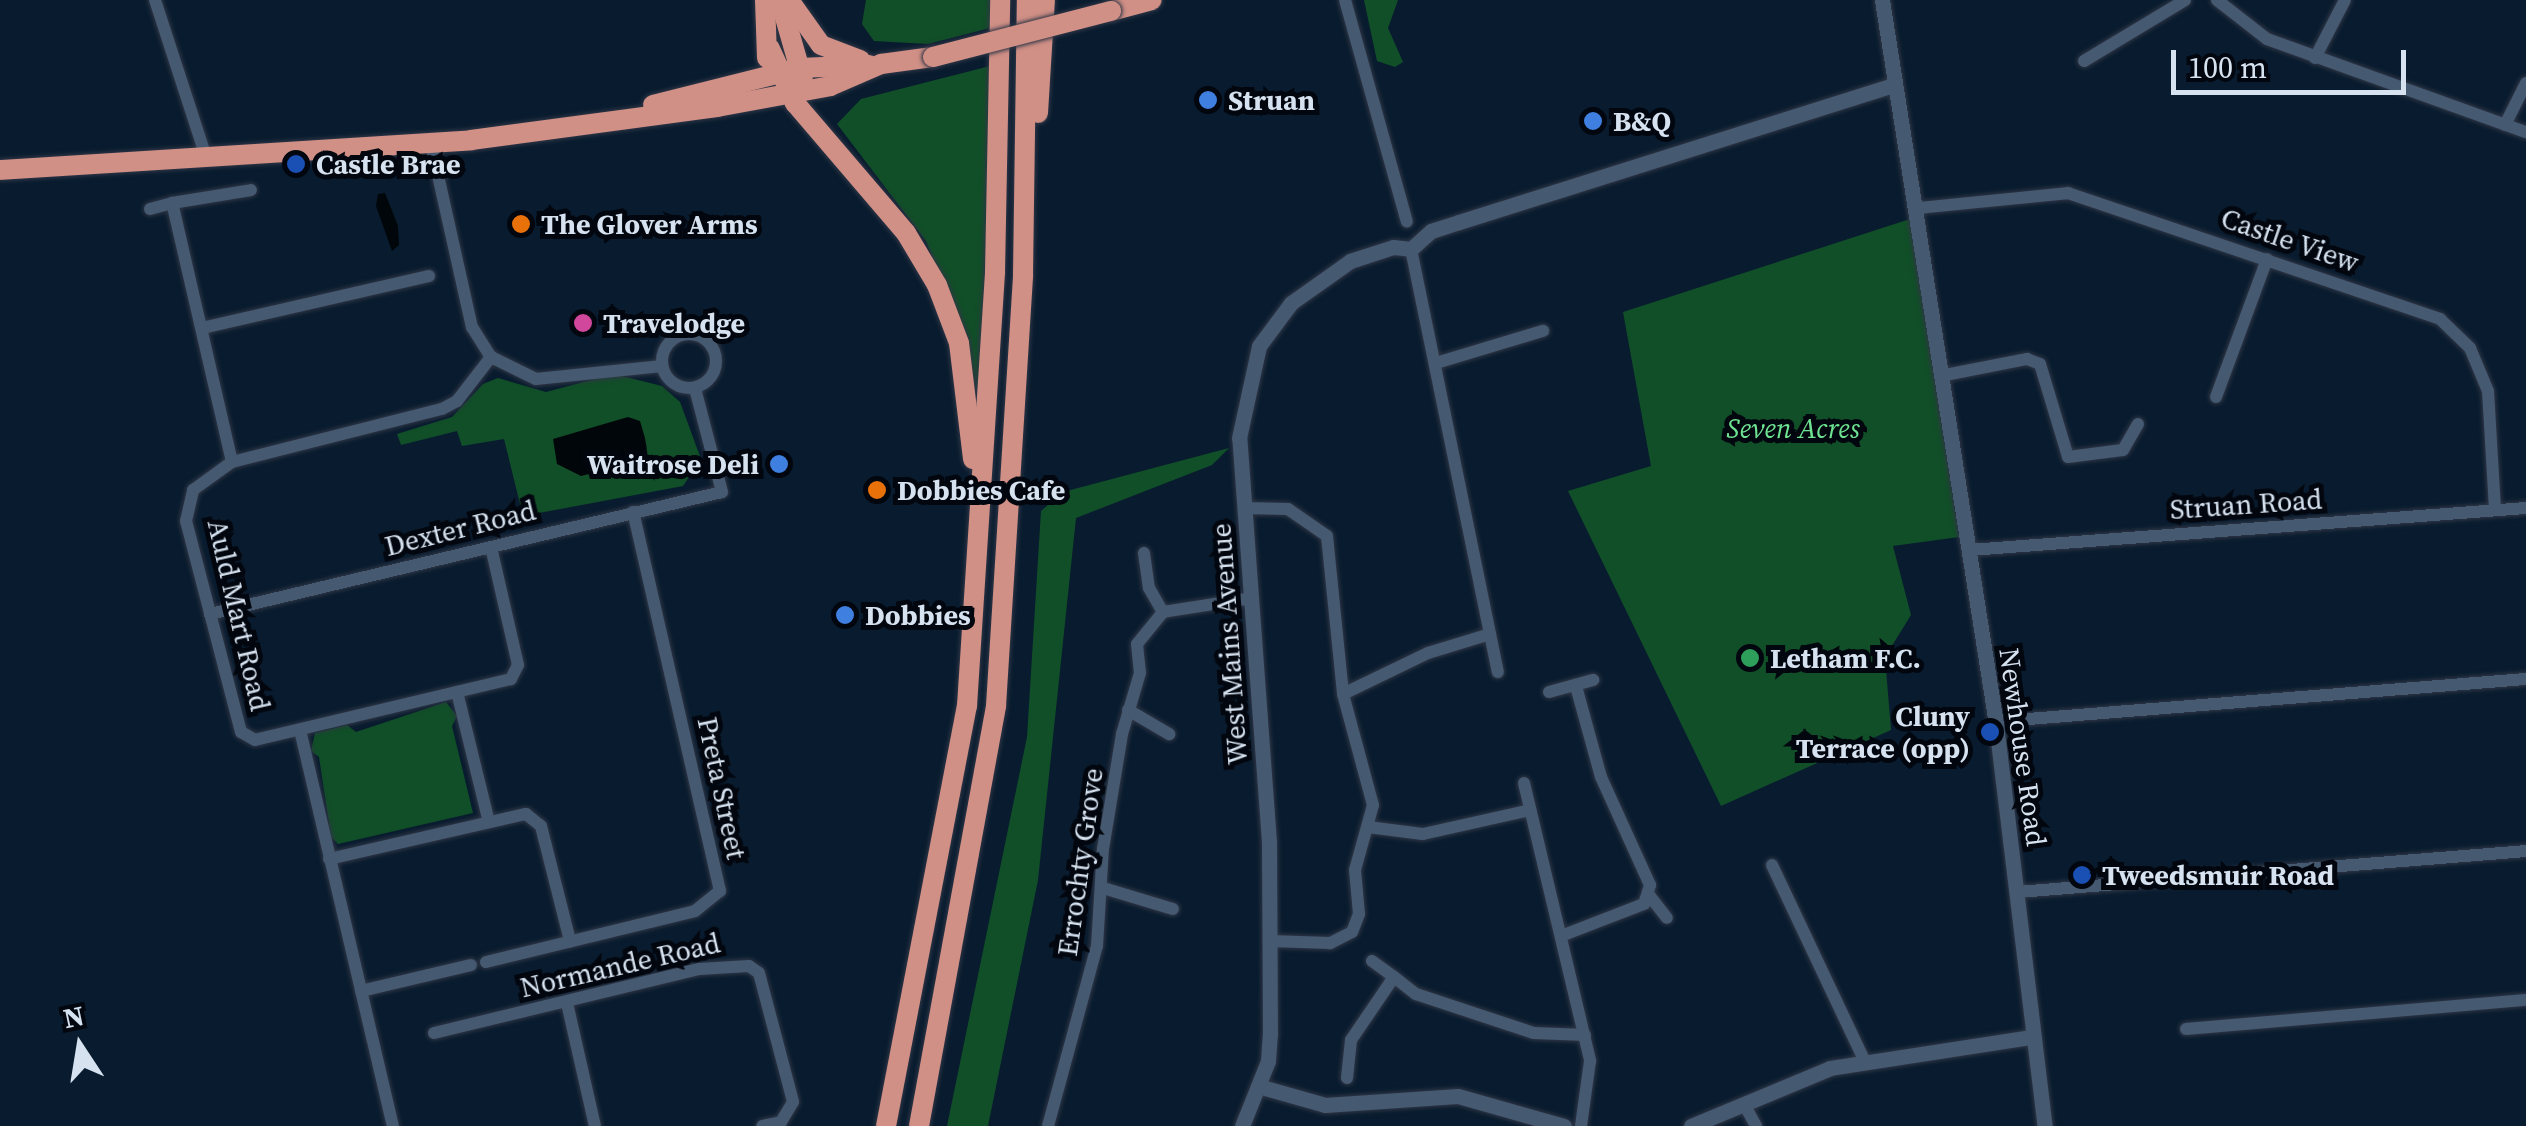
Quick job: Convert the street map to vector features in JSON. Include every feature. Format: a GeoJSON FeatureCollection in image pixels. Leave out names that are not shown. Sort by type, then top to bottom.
{"type":"FeatureCollection","features":[{"type":"Feature","properties":{"kind":"highway"},"geometry":{"type":"LineString","coordinates":[[740,80],[764,66],[770,48],[765,0]]}},
{"type":"Feature","properties":{"kind":"highway"},"geometry":{"type":"LineString","coordinates":[[780,0],[798,92],[906,233],[948,310],[968,391],[978,531]]}},
{"type":"Feature","properties":{"kind":"highway"},"geometry":{"type":"LineString","coordinates":[[788,0],[822,45],[881,64]]}},
{"type":"Feature","properties":{"kind":"highway"},"geometry":{"type":"LineString","coordinates":[[886,1126],[967,706],[995,272],[1000,0]]}},
{"type":"Feature","properties":{"kind":"highway"},"geometry":{"type":"LineString","coordinates":[[1024,275],[1027,0]]}},
{"type":"Feature","properties":{"kind":"highway"},"geometry":{"type":"LineString","coordinates":[[919,1126],[996,706],[1046,0]]}},
{"type":"Feature","properties":{"kind":"highway"},"geometry":{"type":"LineString","coordinates":[[606,120],[740,80],[791,70],[933,57],[1152,0]]}},
{"type":"Feature","properties":{"kind":"highway"},"geometry":{"type":"LineString","coordinates":[[770,48],[791,70]]}},
{"type":"Feature","properties":{"kind":"highway"},"geometry":{"type":"LineString","coordinates":[[0,170],[431,144],[798,92],[881,64]]}},
{"type":"Feature","properties":{"kind":"street"},"geometry":{"type":"LineString","coordinates":[[155,0],[206,157]]}},
{"type":"Feature","properties":{"kind":"street"},"geometry":{"type":"LineString","coordinates":[[1345,0],[1407,222]]}},
{"type":"Feature","properties":{"kind":"street","name":"Newhouse Road"},"geometry":{"type":"LineString","coordinates":[[1882,0],[1892,86],[1918,208],[1940,376],[1970,550],[2018,892],[2031,1037],[2045,1126]]}},
{"type":"Feature","properties":{"kind":"street"},"geometry":{"type":"LineString","coordinates":[[2084,61],[2184,0]]}},
{"type":"Feature","properties":{"kind":"street"},"geometry":{"type":"LineString","coordinates":[[2217,0],[2267,38],[2526,132]]}},
{"type":"Feature","properties":{"kind":"street"},"geometry":{"type":"LineString","coordinates":[[2315,58],[2345,0]]}},
{"type":"Feature","properties":{"kind":"street"},"geometry":{"type":"LineString","coordinates":[[2505,125],[2526,82]]}},
{"type":"Feature","properties":{"kind":"street","name":"West Mains Avenue"},"geometry":{"type":"LineString","coordinates":[[1242,1126],[1268,1062],[1270,941],[1240,416],[1259,346],[1291,302],[1329,272],[1392,247],[1411,248],[1430,231],[1892,86]]}},
{"type":"Feature","properties":{"kind":"street"},"geometry":{"type":"LineString","coordinates":[[431,144],[472,326],[491,358],[536,379],[662,366]]}},
{"type":"Feature","properties":{"kind":"street"},"geometry":{"type":"LineString","coordinates":[[150,209],[251,190]]}},
{"type":"Feature","properties":{"kind":"street","name":"Castle View"},"geometry":{"type":"LineString","coordinates":[[1918,208],[2068,193],[2440,319],[2456,331],[2480,364],[2488,391],[2496,510]]}},
{"type":"Feature","properties":{"kind":"street"},"geometry":{"type":"LineString","coordinates":[[172,204],[232,462]]}},
{"type":"Feature","properties":{"kind":"street"},"geometry":{"type":"LineString","coordinates":[[1411,248],[1450,420],[1444,434],[1498,672]]}},
{"type":"Feature","properties":{"kind":"street"},"geometry":{"type":"LineString","coordinates":[[2216,397],[2267,259]]}},
{"type":"Feature","properties":{"kind":"street"},"geometry":{"type":"LineString","coordinates":[[202,328],[429,276]]}},
{"type":"Feature","properties":{"kind":"street"},"geometry":{"type":"LineString","coordinates":[[1436,363],[1543,331]]}},
{"type":"Feature","properties":{"kind":"street"},"geometry":{"type":"LineString","coordinates":[[677,337],[702,337],[714,350],[716,366],[694,388],[678,386],[662,366],[665,349],[677,337]]}},
{"type":"Feature","properties":{"kind":"street","name":"Auld Mart Road"},"geometry":{"type":"LineString","coordinates":[[491,358],[457,401],[442,409],[232,462],[193,490],[186,522],[241,732],[255,740],[510,679],[518,664],[491,547]]}},
{"type":"Feature","properties":{"kind":"street"},"geometry":{"type":"LineString","coordinates":[[1940,376],[2027,359],[2040,364],[2068,457],[2123,450],[2138,424]]}},
{"type":"Feature","properties":{"kind":"street","name":"Dexter Road"},"geometry":{"type":"LineString","coordinates":[[210,614],[722,492],[694,388]]}},
{"type":"Feature","properties":{"kind":"street"},"geometry":{"type":"LineString","coordinates":[[1244,508],[1288,509],[1327,536],[1343,694],[1371,787],[1368,827],[1355,870],[1358,914],[1352,932],[1330,943],[1270,941]]}},
{"type":"Feature","properties":{"kind":"street","name":"Struan Road"},"geometry":{"type":"LineString","coordinates":[[1970,550],[2526,508]]}},
{"type":"Feature","properties":{"kind":"street","name":"Preta Street"},"geometry":{"type":"LineString","coordinates":[[486,962],[700,910],[720,892],[633,512]]}},
{"type":"Feature","properties":{"kind":"street"},"geometry":{"type":"LineString","coordinates":[[1144,553],[1149,588],[1163,612],[1252,598]]}},
{"type":"Feature","properties":{"kind":"street","name":"Errochty Grove"},"geometry":{"type":"LineString","coordinates":[[1048,1126],[1097,946],[1103,848],[1128,710],[1140,673],[1137,644],[1163,612]]}},
{"type":"Feature","properties":{"kind":"street"},"geometry":{"type":"LineString","coordinates":[[1343,694],[1428,653],[1490,634]]}},
{"type":"Feature","properties":{"kind":"street"},"geometry":{"type":"LineString","coordinates":[[2016,720],[2526,679]]}},
{"type":"Feature","properties":{"kind":"street"},"geometry":{"type":"LineString","coordinates":[[1549,692],[1593,680]]}},
{"type":"Feature","properties":{"kind":"street"},"geometry":{"type":"LineString","coordinates":[[1561,936],[1630,911],[1649,895],[1650,885],[1601,778],[1576,686]]}},
{"type":"Feature","properties":{"kind":"street"},"geometry":{"type":"LineString","coordinates":[[458,692],[489,822]]}},
{"type":"Feature","properties":{"kind":"street"},"geometry":{"type":"LineString","coordinates":[[1128,710],[1169,734]]}},
{"type":"Feature","properties":{"kind":"street"},"geometry":{"type":"LineString","coordinates":[[300,730],[393,1126]]}},
{"type":"Feature","properties":{"kind":"street"},"geometry":{"type":"LineString","coordinates":[[1524,783],[1585,1034],[1592,1078],[1581,1126]]}},
{"type":"Feature","properties":{"kind":"street"},"geometry":{"type":"LineString","coordinates":[[1368,827],[1423,834],[1530,810]]}},
{"type":"Feature","properties":{"kind":"street"},"geometry":{"type":"LineString","coordinates":[[330,859],[526,814],[541,826],[570,942]]}},
{"type":"Feature","properties":{"kind":"street"},"geometry":{"type":"LineString","coordinates":[[2018,892],[2526,851]]}},
{"type":"Feature","properties":{"kind":"street"},"geometry":{"type":"LineString","coordinates":[[1772,865],[1864,1060]]}},
{"type":"Feature","properties":{"kind":"street"},"geometry":{"type":"LineString","coordinates":[[1103,888],[1173,910]]}},
{"type":"Feature","properties":{"kind":"street"},"geometry":{"type":"LineString","coordinates":[[1649,895],[1668,918]]}},
{"type":"Feature","properties":{"kind":"street"},"geometry":{"type":"LineString","coordinates":[[1372,961],[1416,994],[1534,1034],[1585,1034]]}},
{"type":"Feature","properties":{"kind":"street"},"geometry":{"type":"LineString","coordinates":[[361,991],[471,965]]}},
{"type":"Feature","properties":{"kind":"street","name":"Normande Road"},"geometry":{"type":"LineString","coordinates":[[434,1033],[699,969],[749,966],[760,973],[793,1102],[781,1122],[762,1126]]}},
{"type":"Feature","properties":{"kind":"street"},"geometry":{"type":"LineString","coordinates":[[1346,1078],[1351,1040],[1394,977]]}},
{"type":"Feature","properties":{"kind":"street"},"geometry":{"type":"LineString","coordinates":[[2186,1028],[2526,1000]]}},
{"type":"Feature","properties":{"kind":"street"},"geometry":{"type":"LineString","coordinates":[[567,1003],[595,1126]]}},
{"type":"Feature","properties":{"kind":"street"},"geometry":{"type":"LineString","coordinates":[[1691,1126],[1864,1060],[2031,1037]]}},
{"type":"Feature","properties":{"kind":"street"},"geometry":{"type":"LineString","coordinates":[[1258,1086],[1326,1106],[1458,1096],[1564,1126]]}},
{"type":"Feature","properties":{"kind":"street"},"geometry":{"type":"LineString","coordinates":[[1745,1106],[1756,1126]]}},
{"type":"Feature","properties":{"kind":"green space"},"geometry":{"type":"Polygon","coordinates":[[[866,0],[994,0],[994,27],[928,44],[874,41],[862,24],[866,0]]]}},
{"type":"Feature","properties":{"kind":"green space"},"geometry":{"type":"Polygon","coordinates":[[[1364,0],[1398,0],[1388,28],[1403,62],[1395,67],[1377,61],[1364,0]]]}},
{"type":"Feature","properties":{"kind":"green space"},"geometry":{"type":"Polygon","coordinates":[[[998,64],[984,431],[965,339],[926,241],[837,124],[861,99],[998,64]]]}},
{"type":"Feature","properties":{"kind":"green space","name":"Seven Acres"},"geometry":{"type":"Polygon","coordinates":[[[1910,219],[1959,537],[1893,546],[1911,615],[1885,657],[1891,730],[1721,806],[1568,491],[1651,466],[1623,312],[1910,219]]]}},
{"type":"Feature","properties":{"kind":"green space"},"geometry":{"type":"Polygon","coordinates":[[[614,374],[662,386],[680,402],[701,459],[683,486],[523,516],[504,439],[462,446],[457,431],[401,445],[397,434],[452,417],[483,384],[498,378],[546,392],[614,374]]]}},
{"type":"Feature","properties":{"kind":"green space"},"geometry":{"type":"Polygon","coordinates":[[[1229,448],[1212,465],[1076,518],[1038,880],[988,1126],[947,1126],[1027,737],[1041,511],[1063,492],[1229,448]]]}},
{"type":"Feature","properties":{"kind":"green space"},"geometry":{"type":"Polygon","coordinates":[[[446,702],[457,716],[452,726],[473,813],[338,844],[331,837],[319,757],[311,751],[315,733],[347,725],[356,732],[446,702]]]}},
{"type":"Feature","properties":{"kind":"shaded area"},"geometry":{"type":"Polygon","coordinates":[[[385,193],[398,226],[399,245],[392,251],[376,206],[378,194],[385,193]]]}},
{"type":"Feature","properties":{"kind":"shaded area"},"geometry":{"type":"Polygon","coordinates":[[[628,417],[640,421],[645,438],[647,450],[639,461],[581,476],[557,464],[553,439],[628,417]]]}},
{"type":"Feature","properties":{"kind":"place","name":"Struan"},"geometry":{"type":"Point","coordinates":[1208,100]}},
{"type":"Feature","properties":{"kind":"place","name":"B&Q"},"geometry":{"type":"Point","coordinates":[1593,121]}},
{"type":"Feature","properties":{"kind":"place","name":"Castle Brae"},"geometry":{"type":"Point","coordinates":[296,164]}},
{"type":"Feature","properties":{"kind":"place","name":"The Glover Arms"},"geometry":{"type":"Point","coordinates":[521,224]}},
{"type":"Feature","properties":{"kind":"place","name":"Travelodge"},"geometry":{"type":"Point","coordinates":[583,323]}},
{"type":"Feature","properties":{"kind":"place","name":"Waitrose Deli"},"geometry":{"type":"Point","coordinates":[779,464]}},
{"type":"Feature","properties":{"kind":"place","name":"Dobbies Cafe"},"geometry":{"type":"Point","coordinates":[877,490]}},
{"type":"Feature","properties":{"kind":"place","name":"Dobbies"},"geometry":{"type":"Point","coordinates":[845,615]}},
{"type":"Feature","properties":{"kind":"place","name":"Letham F.C."},"geometry":{"type":"Point","coordinates":[1750,658]}},
{"type":"Feature","properties":{"kind":"place","name":"Cluny Terrace (opp)"},"geometry":{"type":"Point","coordinates":[1990,732]}},
{"type":"Feature","properties":{"kind":"place","name":"Tweedsmuir Road"},"geometry":{"type":"Point","coordinates":[2082,875]}}]}
